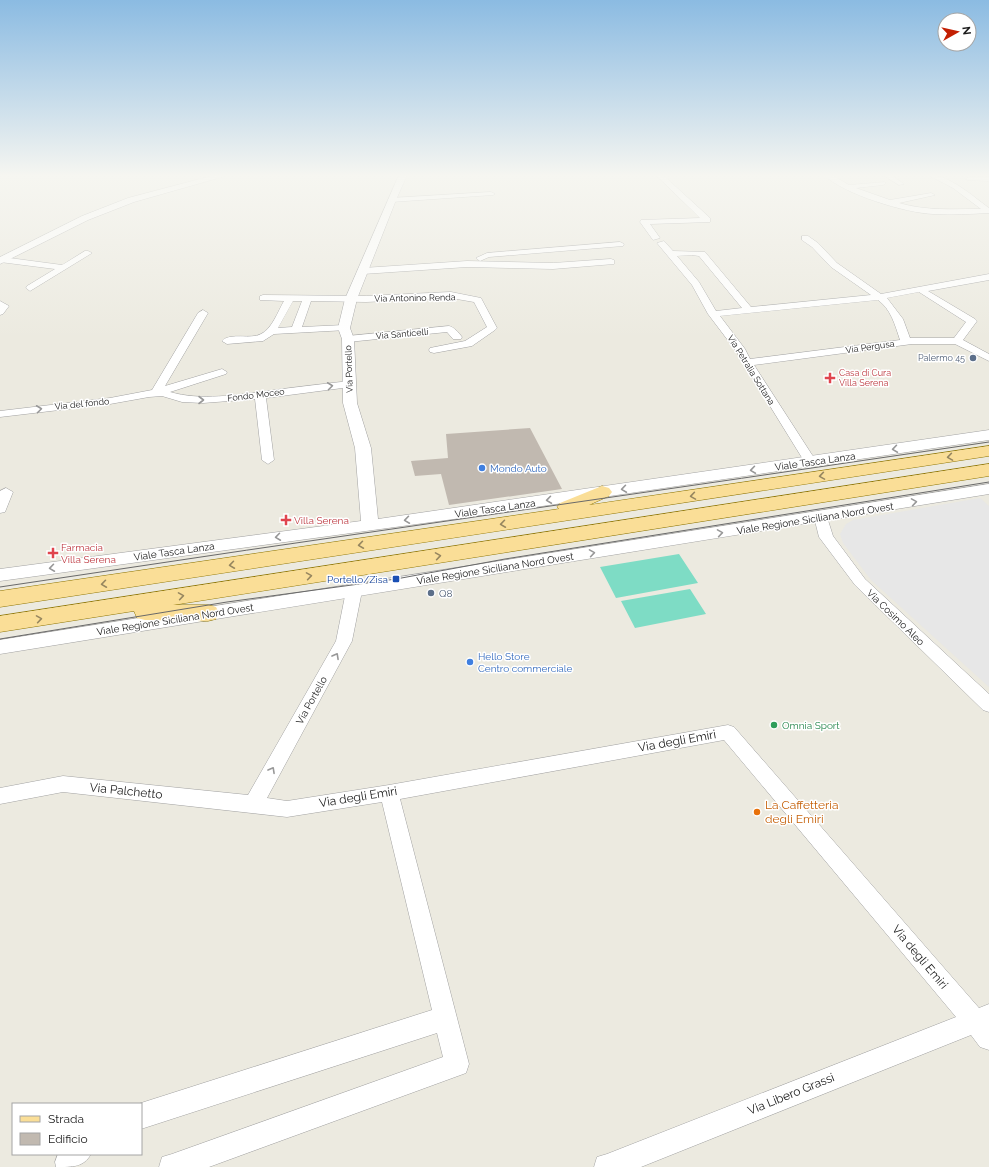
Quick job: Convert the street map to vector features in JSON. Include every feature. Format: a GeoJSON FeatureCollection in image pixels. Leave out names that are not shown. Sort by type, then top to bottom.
{"type":"FeatureCollection","features":[{"type":"Feature","properties":{"kind":"main road"},"geometry":{"type":"LineString","coordinates":[[0,599],[989,451]]}},
{"type":"Feature","properties":{"kind":"main road","name":"Viale Regione Siciliana Nord Ovest"},"geometry":{"type":"LineString","coordinates":[[0,624],[989,470]]}},
{"type":"Feature","properties":{"kind":"main road"},"geometry":{"type":"LineString","coordinates":[[542,518],[602,492]]}},
{"type":"Feature","properties":{"kind":"main road"},"geometry":{"type":"LineString","coordinates":[[88,611],[208,613]]}},
{"type":"Feature","properties":{"kind":"street"},"geometry":{"type":"LineString","coordinates":[[1,261],[63,229]]}},
{"type":"Feature","properties":{"kind":"street","name":"Via Portello"},"geometry":{"type":"LineString","coordinates":[[370,525],[363,448],[350,402],[349,335],[351,299],[379,229]]}},
{"type":"Feature","properties":{"kind":"street","name":"Via Petralia Sottana"},"geometry":{"type":"LineString","coordinates":[[649,229],[696,284],[713,314],[741,351],[747,363],[810,461]]}},
{"type":"Feature","properties":{"kind":"street"},"geometry":{"type":"LineString","coordinates":[[805,238],[815,245],[834,265],[887,302],[898,319],[906,342]]}},
{"type":"Feature","properties":{"kind":"street"},"geometry":{"type":"LineString","coordinates":[[474,264],[480,258],[487,255],[620,244]]}},
{"type":"Feature","properties":{"kind":"street"},"geometry":{"type":"LineString","coordinates":[[30,288],[88,254]]}},
{"type":"Feature","properties":{"kind":"street"},"geometry":{"type":"LineString","coordinates":[[670,254],[702,254],[748,309]]}},
{"type":"Feature","properties":{"kind":"street"},"geometry":{"type":"LineString","coordinates":[[1,261],[64,268]]}},
{"type":"Feature","properties":{"kind":"street"},"geometry":{"type":"LineString","coordinates":[[363,271],[474,264],[552,266],[612,262]]}},
{"type":"Feature","properties":{"kind":"street"},"geometry":{"type":"LineString","coordinates":[[713,314],[748,309],[878,297],[989,278]]}},
{"type":"Feature","properties":{"kind":"street"},"geometry":{"type":"LineString","coordinates":[[921,290],[972,320],[956,341]]}},
{"type":"Feature","properties":{"kind":"street","name":"Via Antonino Renda"},"geometry":{"type":"LineString","coordinates":[[263,298],[351,299],[452,295],[478,300],[492,328],[468,344],[434,350]]}},
{"type":"Feature","properties":{"kind":"street"},"geometry":{"type":"LineString","coordinates":[[227,341],[264,338],[271,331],[290,298]]}},
{"type":"Feature","properties":{"kind":"street"},"geometry":{"type":"LineString","coordinates":[[295,330],[308,298]]}},
{"type":"Feature","properties":{"kind":"street"},"geometry":{"type":"LineString","coordinates":[[159,393],[203,313]]}},
{"type":"Feature","properties":{"kind":"street","name":"Via Santicelli"},"geometry":{"type":"LineString","coordinates":[[271,331],[295,330],[349,335],[387,336],[449,329],[457,337]]}},
{"type":"Feature","properties":{"kind":"street"},"geometry":{"type":"LineString","coordinates":[[387,336],[388,347]]}},
{"type":"Feature","properties":{"kind":"street","name":"Via Pergusa"},"geometry":{"type":"LineString","coordinates":[[747,363],[906,342],[956,341],[989,358]]}},
{"type":"Feature","properties":{"kind":"street"},"geometry":{"type":"LineString","coordinates":[[159,393],[174,386],[222,372]]}},
{"type":"Feature","properties":{"kind":"street","name":"Fondo Moceo"},"geometry":{"type":"LineString","coordinates":[[159,393],[182,399],[203,400],[350,384]]}},
{"type":"Feature","properties":{"kind":"street","name":"Via del fondo"},"geometry":{"type":"LineString","coordinates":[[0,414],[103,402],[159,393]]}},
{"type":"Feature","properties":{"kind":"street"},"geometry":{"type":"LineString","coordinates":[[260,395],[268,460]]}},
{"type":"Feature","properties":{"kind":"street","name":"Viale Tasca Lanza"},"geometry":{"type":"LineString","coordinates":[[0,575],[370,525],[989,435]]}},
{"type":"Feature","properties":{"kind":"street","name":"Viale Regione Siciliana Nord Ovest"},"geometry":{"type":"LineString","coordinates":[[0,647],[989,489]]}},
{"type":"Feature","properties":{"kind":"street"},"geometry":{"type":"LineString","coordinates":[[0,509],[6,492]]}},
{"type":"Feature","properties":{"kind":"street","name":"Via Cosimo Aleo"},"geometry":{"type":"LineString","coordinates":[[820,517],[826,537],[860,582],[989,705]]}},
{"type":"Feature","properties":{"kind":"street","name":"Via Portello"},"geometry":{"type":"LineString","coordinates":[[253,804],[344,642],[354,591]]}},
{"type":"Feature","properties":{"kind":"street","name":"Via degli Emiri"},"geometry":{"type":"LineString","coordinates":[[253,804],[286,809],[389,793],[728,732],[984,1025]]}},
{"type":"Feature","properties":{"kind":"street","name":"Via Palchetto"},"geometry":{"type":"LineString","coordinates":[[0,796],[63,784],[253,804]]}},
{"type":"Feature","properties":{"kind":"street"},"geometry":{"type":"LineString","coordinates":[[172,1167],[457,1064],[389,793]]}},
{"type":"Feature","properties":{"kind":"street"},"geometry":{"type":"LineString","coordinates":[[142,1116],[445,1018]]}},
{"type":"Feature","properties":{"kind":"street","name":"Via Libero Grassi"},"geometry":{"type":"LineString","coordinates":[[607,1167],[984,1025]]}},
{"type":"Feature","properties":{"kind":"street"},"geometry":{"type":"LineString","coordinates":[[69,1167],[68,1162],[77,1155]]}},
{"type":"Feature","properties":{"kind":"green space"},"geometry":{"type":"Polygon","coordinates":[[[679,554],[698,583],[616,598],[600,567],[679,554]]]}},
{"type":"Feature","properties":{"kind":"green space"},"geometry":{"type":"Polygon","coordinates":[[[690,589],[706,614],[635,628],[621,601],[690,589]]]}},
{"type":"Feature","properties":{"kind":"shaded area"},"geometry":{"type":"Polygon","coordinates":[[[980,498],[989,506],[989,687],[871,580],[843,543],[840,534],[846,524],[853,520],[980,498]]]}},
{"type":"Feature","properties":{"kind":"building","name":"Mondo Auto"},"geometry":{"type":"Polygon","coordinates":[[[530,428],[562,489],[449,505],[441,474],[415,476],[411,461],[448,458],[446,434],[530,428]]]}},
{"type":"Feature","properties":{"kind":"tram line"},"geometry":{"type":"LineString","coordinates":[[0,587],[989,442]]}},
{"type":"Feature","properties":{"kind":"tram line"},"geometry":{"type":"LineString","coordinates":[[0,639],[227,602],[396,579],[505,559],[989,482]]}},
{"type":"Feature","properties":{"kind":"place","name":"Palermo 45"},"geometry":{"type":"Point","coordinates":[973,358]}},
{"type":"Feature","properties":{"kind":"place","name":"Casa di Cura Villa Serena"},"geometry":{"type":"Point","coordinates":[830,378]}},
{"type":"Feature","properties":{"kind":"place","name":"Mondo Auto"},"geometry":{"type":"Point","coordinates":[482,468]}},
{"type":"Feature","properties":{"kind":"place","name":"Villa Serena"},"geometry":{"type":"Point","coordinates":[286,520]}},
{"type":"Feature","properties":{"kind":"place","name":"Farmacia Villa Serena"},"geometry":{"type":"Point","coordinates":[53,553]}},
{"type":"Feature","properties":{"kind":"place","name":"Portello/Zisa"},"geometry":{"type":"Point","coordinates":[396,579]}},
{"type":"Feature","properties":{"kind":"place","name":"Q8"},"geometry":{"type":"Point","coordinates":[431,593]}},
{"type":"Feature","properties":{"kind":"place","name":"Hello Store Centro commerciale"},"geometry":{"type":"Point","coordinates":[470,662]}},
{"type":"Feature","properties":{"kind":"place","name":"Omnia Sport"},"geometry":{"type":"Point","coordinates":[774,725]}},
{"type":"Feature","properties":{"kind":"place","name":"La Caffetteria degli Emiri"},"geometry":{"type":"Point","coordinates":[757,812]}}]}
